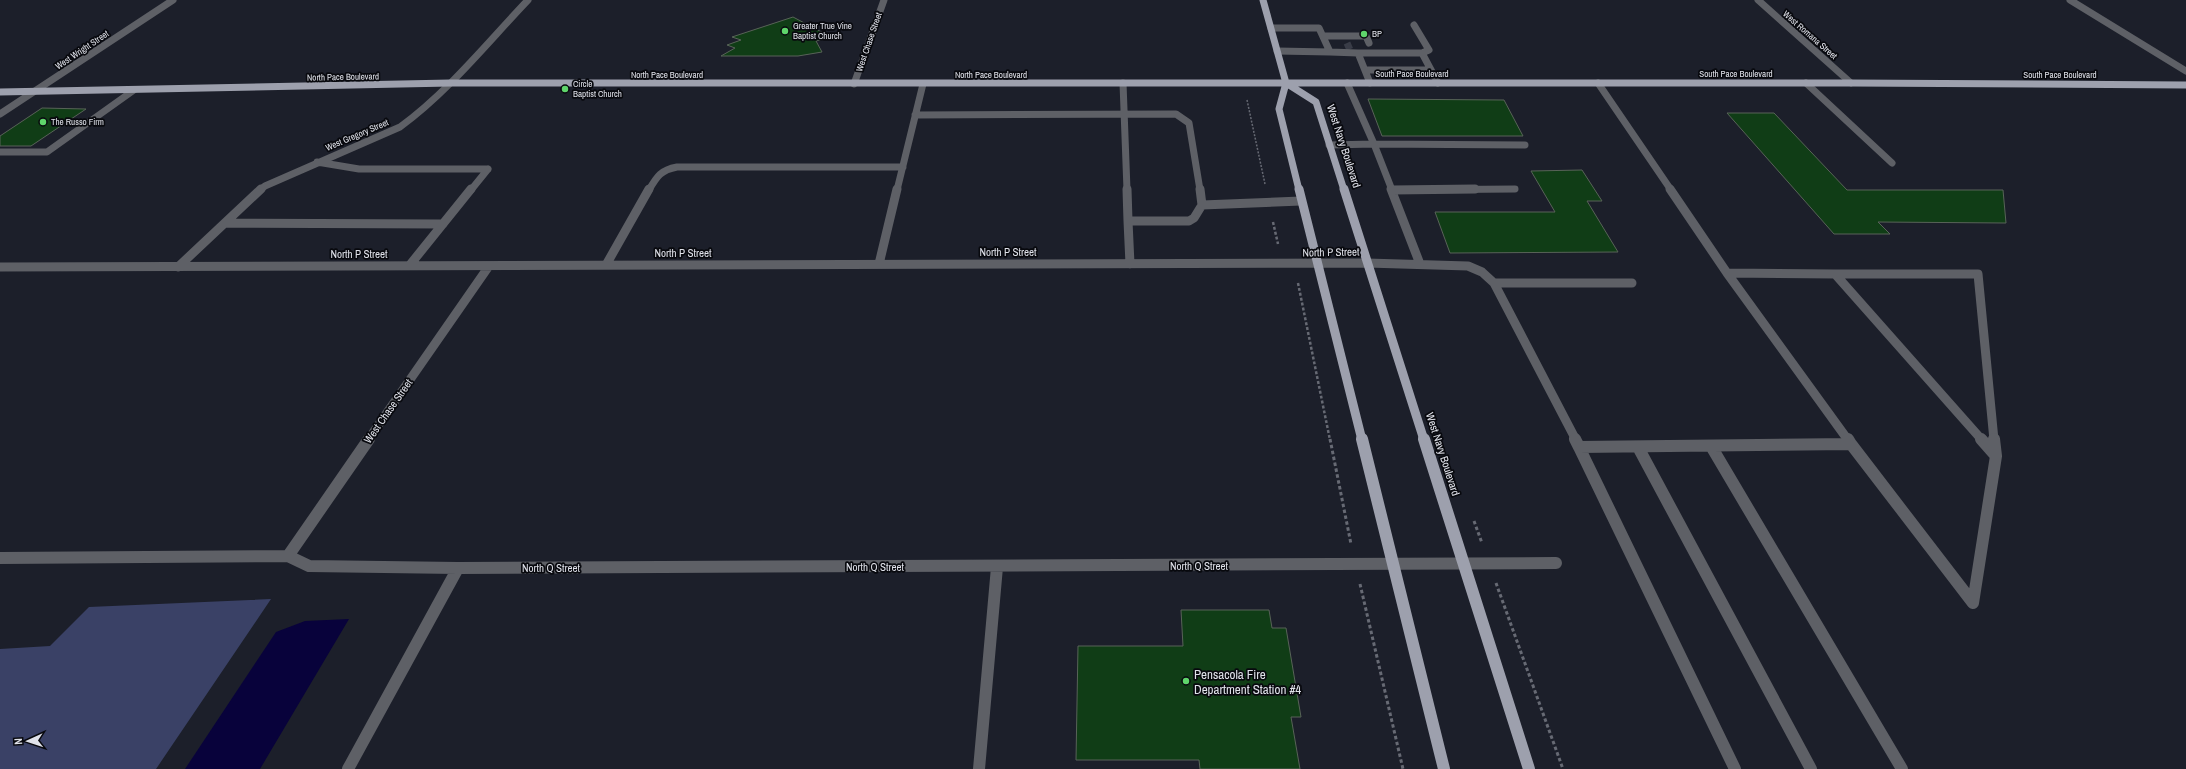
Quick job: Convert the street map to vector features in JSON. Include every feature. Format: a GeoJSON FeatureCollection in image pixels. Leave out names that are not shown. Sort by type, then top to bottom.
{"type":"FeatureCollection","features":[{"type":"Feature","properties":{"kind":"main road"},"geometry":{"type":"LineString","coordinates":[[1263,0],[1286,83],[1279,109],[1316,265],[1444,769]]}},
{"type":"Feature","properties":{"kind":"main road","name":"North Pace Boulevard"},"geometry":{"type":"LineString","coordinates":[[0,92],[450,84],[1286,83]]}},
{"type":"Feature","properties":{"kind":"main road","name":"South Pace Boulevard"},"geometry":{"type":"LineString","coordinates":[[1286,83],[1851,83],[2186,85]]}},
{"type":"Feature","properties":{"kind":"main road","name":"West Navy Boulevard"},"geometry":{"type":"LineString","coordinates":[[1286,83],[1316,102],[1529,769]]}},
{"type":"Feature","properties":{"kind":"street","name":"West Wright Street"},"geometry":{"type":"LineString","coordinates":[[0,114],[173,0]]}},
{"type":"Feature","properties":{"kind":"street","name":"West Gregory Street"},"geometry":{"type":"LineString","coordinates":[[178,266],[265,186],[316,162],[400,127],[416,116],[450,84],[528,0]]}},
{"type":"Feature","properties":{"kind":"street","name":"West Chase Street"},"geometry":{"type":"LineString","coordinates":[[854,84],[884,0]]}},
{"type":"Feature","properties":{"kind":"street","name":"West Romana Street"},"geometry":{"type":"LineString","coordinates":[[1758,0],[1851,83]]}},
{"type":"Feature","properties":{"kind":"street"},"geometry":{"type":"LineString","coordinates":[[2070,0],[2186,71]]}},
{"type":"Feature","properties":{"kind":"street"},"geometry":{"type":"LineString","coordinates":[[1277,51],[1374,51],[1422,53],[1429,50],[1414,24]]}},
{"type":"Feature","properties":{"kind":"street"},"geometry":{"type":"LineString","coordinates":[[1271,28],[1319,28],[1330,52]]}},
{"type":"Feature","properties":{"kind":"street"},"geometry":{"type":"LineString","coordinates":[[1323,36],[1366,36],[1369,43]]}},
{"type":"Feature","properties":{"kind":"street"},"geometry":{"type":"LineString","coordinates":[[1343,36],[1347,43]]}},
{"type":"Feature","properties":{"kind":"street"},"geometry":{"type":"LineString","coordinates":[[1353,52],[1365,70],[1370,83]]}},
{"type":"Feature","properties":{"kind":"street"},"geometry":{"type":"LineString","coordinates":[[1422,53],[1438,83]]}},
{"type":"Feature","properties":{"kind":"street"},"geometry":{"type":"LineString","coordinates":[[1365,70],[1431,70]]}},
{"type":"Feature","properties":{"kind":"street"},"geometry":{"type":"LineString","coordinates":[[1123,83],[1130,264]]}},
{"type":"Feature","properties":{"kind":"street"},"geometry":{"type":"LineString","coordinates":[[1348,83],[1374,144],[1420,264]]}},
{"type":"Feature","properties":{"kind":"street"},"geometry":{"type":"LineString","coordinates":[[1598,83],[1727,273],[1851,444],[1972,603],[1996,456],[1978,274],[1727,273]]}},
{"type":"Feature","properties":{"kind":"street"},"geometry":{"type":"LineString","coordinates":[[1806,83],[1892,163]]}},
{"type":"Feature","properties":{"kind":"street"},"geometry":{"type":"LineString","coordinates":[[879,264],[923,84]]}},
{"type":"Feature","properties":{"kind":"street"},"geometry":{"type":"LineString","coordinates":[[0,152],[47,152],[134,90]]}},
{"type":"Feature","properties":{"kind":"street"},"geometry":{"type":"LineString","coordinates":[[915,116],[1124,113],[1176,114],[1189,124],[1202,205],[1194,218],[1189,221],[1128,221]]}},
{"type":"Feature","properties":{"kind":"street"},"geometry":{"type":"LineString","coordinates":[[1329,144],[1525,145]]}},
{"type":"Feature","properties":{"kind":"street"},"geometry":{"type":"LineString","coordinates":[[316,162],[359,169],[488,169],[409,266]]}},
{"type":"Feature","properties":{"kind":"street"},"geometry":{"type":"LineString","coordinates":[[606,265],[658,174],[666,169],[677,167],[903,167]]}},
{"type":"Feature","properties":{"kind":"street"},"geometry":{"type":"LineString","coordinates":[[1392,190],[1515,189]]}},
{"type":"Feature","properties":{"kind":"street"},"geometry":{"type":"LineString","coordinates":[[1202,205],[1301,201]]}},
{"type":"Feature","properties":{"kind":"street"},"geometry":{"type":"LineString","coordinates":[[225,223],[443,224]]}},
{"type":"Feature","properties":{"kind":"street","name":"North P Street"},"geometry":{"type":"LineString","coordinates":[[0,266],[879,264],[1316,265],[1367,263],[1468,266],[1482,272],[1494,283]]}},
{"type":"Feature","properties":{"kind":"street","name":"West Chase Street"},"geometry":{"type":"LineString","coordinates":[[288,556],[489,266]]}},
{"type":"Feature","properties":{"kind":"street"},"geometry":{"type":"LineString","coordinates":[[1835,274],[1996,456]]}},
{"type":"Feature","properties":{"kind":"street"},"geometry":{"type":"LineString","coordinates":[[1632,283],[1494,283],[1579,447],[1735,769]]}},
{"type":"Feature","properties":{"kind":"street"},"geometry":{"type":"LineString","coordinates":[[1579,447],[1851,444]]}},
{"type":"Feature","properties":{"kind":"street"},"geometry":{"type":"LineString","coordinates":[[1711,446],[1902,769]]}},
{"type":"Feature","properties":{"kind":"street"},"geometry":{"type":"LineString","coordinates":[[1638,447],[1810,769]]}},
{"type":"Feature","properties":{"kind":"street"},"geometry":{"type":"LineString","coordinates":[[0,558],[288,556]]}},
{"type":"Feature","properties":{"kind":"street","name":"North Q Street"},"geometry":{"type":"LineString","coordinates":[[288,556],[309,566],[458,568],[1392,565],[1463,562],[1556,563]]}},
{"type":"Feature","properties":{"kind":"street"},"geometry":{"type":"LineString","coordinates":[[979,769],[997,566]]}},
{"type":"Feature","properties":{"kind":"street"},"geometry":{"type":"LineString","coordinates":[[348,769],[458,568]]}},
{"type":"Feature","properties":{"kind":"path"},"geometry":{"type":"LineString","coordinates":[[1247,83],[1248,103],[1278,247],[1294,265],[1355,565],[1403,769]]}},
{"type":"Feature","properties":{"kind":"shaded area"},"geometry":{"type":"Polygon","coordinates":[[[271,599],[156,769],[0,769],[0,649],[50,646],[89,607],[271,599]]]}},
{"type":"Feature","properties":{"kind":"shaded area"},"geometry":{"type":"Polygon","coordinates":[[[349,619],[260,769],[185,769],[276,632],[305,621],[349,619]]]}},
{"type":"Feature","properties":{"kind":"building","name":"Greater True Vine Baptist Church"},"geometry":{"type":"Polygon","coordinates":[[[793,17],[831,37],[816,41],[822,52],[798,56],[721,56],[735,48],[727,45],[741,40],[732,37],[793,17]]]}},
{"type":"Feature","properties":{"kind":"building"},"geometry":{"type":"Polygon","coordinates":[[[1368,99],[1504,100],[1523,136],[1382,136],[1368,99]]]}},
{"type":"Feature","properties":{"kind":"building","name":"The Russo Firm"},"geometry":{"type":"Polygon","coordinates":[[[42,108],[86,109],[31,146],[0,146],[0,136],[42,108]]]}},
{"type":"Feature","properties":{"kind":"building"},"geometry":{"type":"Polygon","coordinates":[[[1727,113],[1774,113],[1847,190],[2003,190],[2006,223],[1878,222],[1890,234],[1834,234],[1727,113]]]}},
{"type":"Feature","properties":{"kind":"building"},"geometry":{"type":"Polygon","coordinates":[[[1582,170],[1602,201],[1587,201],[1618,252],[1450,253],[1435,212],[1555,212],[1531,171],[1582,170]]]}},
{"type":"Feature","properties":{"kind":"building","name":"Pensacola Fire Department Station #4"},"geometry":{"type":"Polygon","coordinates":[[[1181,610],[1269,610],[1272,628],[1286,628],[1301,717],[1291,717],[1300,769],[1200,769],[1199,760],[1076,760],[1078,646],[1183,646],[1181,610]]]}},
{"type":"Feature","properties":{"kind":"tunnel"},"geometry":{"type":"LineString","coordinates":[[1347,43],[1350,50]]}},
{"type":"Feature","properties":{"kind":"place","name":"Greater True Vine Baptist Church"},"geometry":{"type":"Point","coordinates":[785,31]}},
{"type":"Feature","properties":{"kind":"place","name":"BP"},"geometry":{"type":"Point","coordinates":[1364,34]}},
{"type":"Feature","properties":{"kind":"place","name":"Circle Baptist Church"},"geometry":{"type":"Point","coordinates":[565,89]}},
{"type":"Feature","properties":{"kind":"place","name":"The Russo Firm"},"geometry":{"type":"Point","coordinates":[43,122]}},
{"type":"Feature","properties":{"kind":"place","name":"Pensacola Fire Department Station #4"},"geometry":{"type":"Point","coordinates":[1186,681]}}]}
